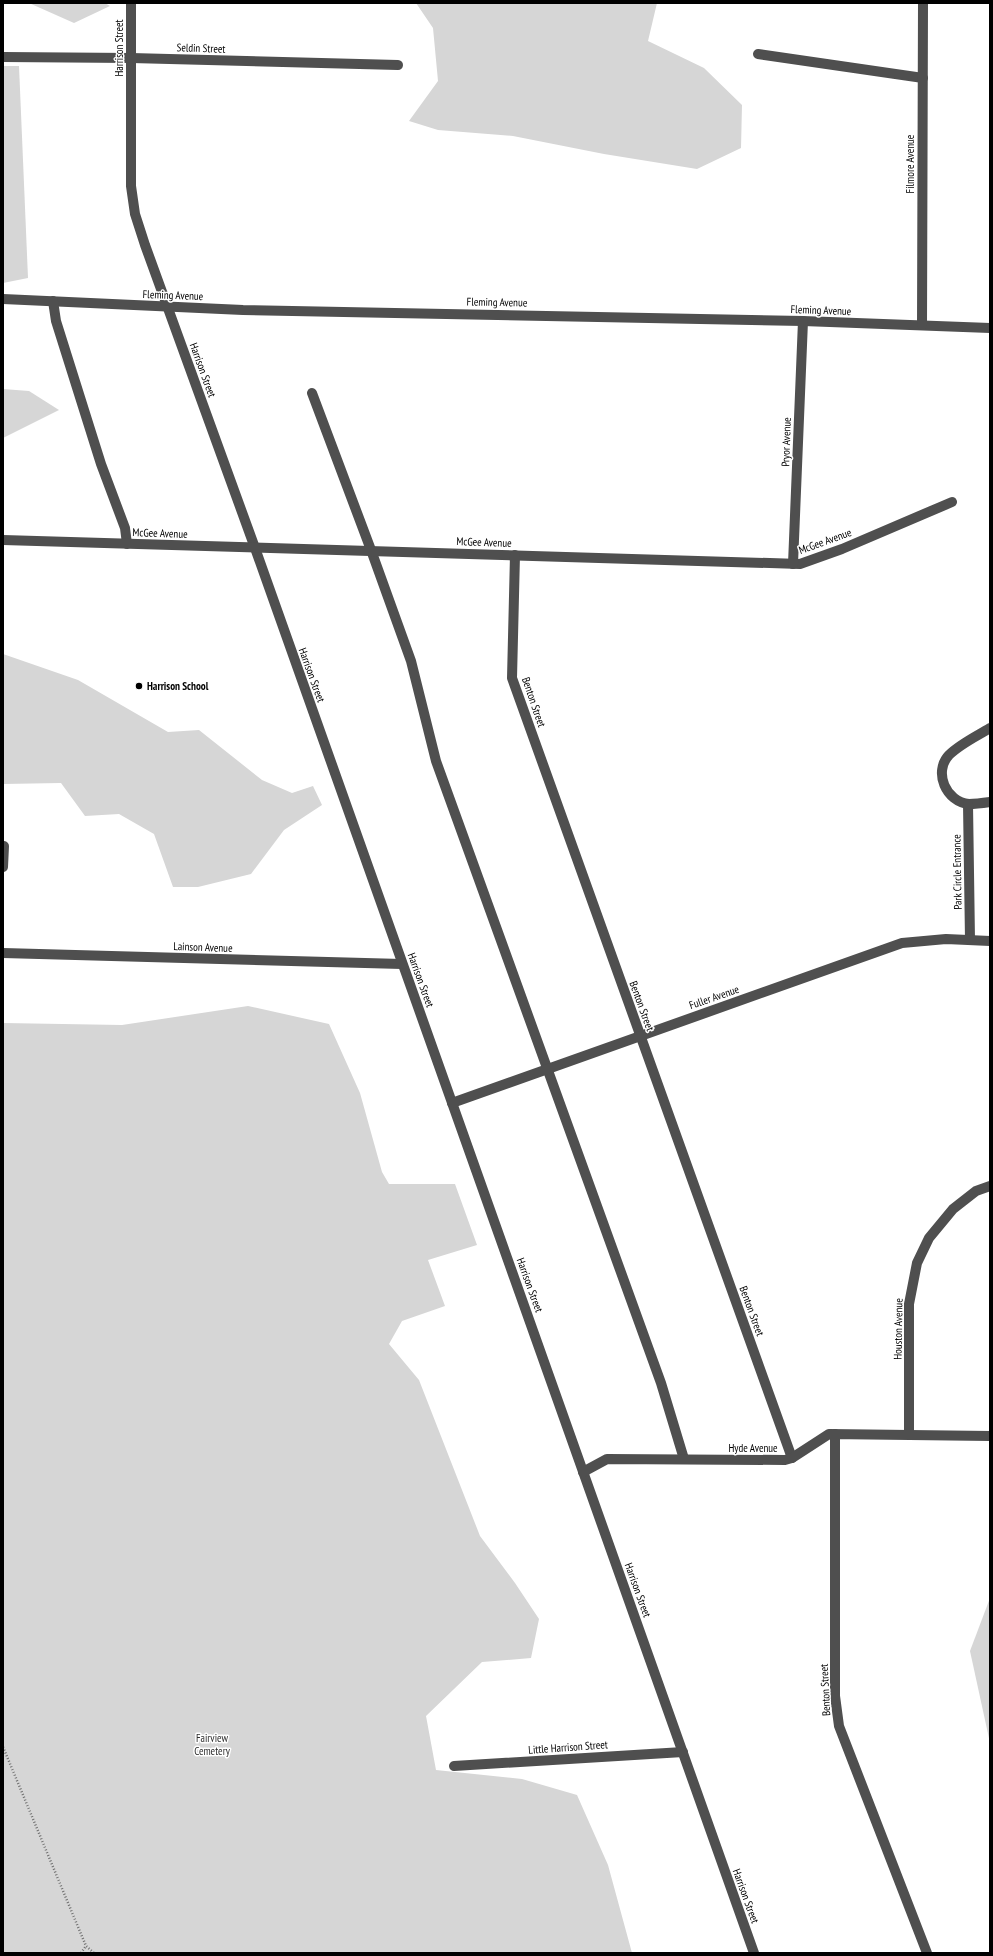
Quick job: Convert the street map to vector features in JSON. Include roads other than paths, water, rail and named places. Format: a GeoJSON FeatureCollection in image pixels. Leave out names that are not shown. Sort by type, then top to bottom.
{"type":"FeatureCollection","features":[{"type":"Feature","properties":{"kind":"street","name":"Harrison Street"},"geometry":{"type":"LineString","coordinates":[[131,3],[132,194],[135,214],[754,1953]]}},
{"type":"Feature","properties":{"kind":"street","name":"Filmore Avenue"},"geometry":{"type":"LineString","coordinates":[[922,325],[923,3]]}},
{"type":"Feature","properties":{"kind":"street"},"geometry":{"type":"LineString","coordinates":[[758,54],[923,78]]}},
{"type":"Feature","properties":{"kind":"street","name":"Seldin Street"},"geometry":{"type":"LineString","coordinates":[[3,57],[131,58],[398,65]]}},
{"type":"Feature","properties":{"kind":"street","name":"Fleming Avenue"},"geometry":{"type":"LineString","coordinates":[[3,299],[243,310],[803,321],[990,328]]}},
{"type":"Feature","properties":{"kind":"street"},"geometry":{"type":"LineString","coordinates":[[53,301],[56,321],[102,464],[125,528],[128,544]]}},
{"type":"Feature","properties":{"kind":"street","name":"Pryor Avenue"},"geometry":{"type":"LineString","coordinates":[[793,564],[803,321]]}},
{"type":"Feature","properties":{"kind":"street"},"geometry":{"type":"LineString","coordinates":[[312,393],[372,550],[410,662],[436,761],[660,1382],[684,1460]]}},
{"type":"Feature","properties":{"kind":"street","name":"McGee Avenue"},"geometry":{"type":"LineString","coordinates":[[3,540],[800,564],[842,549],[952,502]]}},
{"type":"Feature","properties":{"kind":"street","name":"Benton Street"},"geometry":{"type":"LineString","coordinates":[[515,556],[512,678],[792,1458]]}},
{"type":"Feature","properties":{"kind":"street"},"geometry":{"type":"LineString","coordinates":[[990,728],[949,755],[942,766],[942,780],[950,794],[957,800],[968,804],[990,802]]}},
{"type":"Feature","properties":{"kind":"street","name":"Park Circle Entrance"},"geometry":{"type":"LineString","coordinates":[[968,804],[970,940]]}},
{"type":"Feature","properties":{"kind":"street"},"geometry":{"type":"LineString","coordinates":[[3,867],[4,846]]}},
{"type":"Feature","properties":{"kind":"street","name":"Fuller Avenue"},"geometry":{"type":"LineString","coordinates":[[452,1103],[902,943],[926,940],[990,941]]}},
{"type":"Feature","properties":{"kind":"street","name":"Lainson Avenue"},"geometry":{"type":"LineString","coordinates":[[3,953],[402,964]]}},
{"type":"Feature","properties":{"kind":"street","name":"Houston Avenue"},"geometry":{"type":"LineString","coordinates":[[910,1434],[909,1304],[917,1263],[929,1238],[953,1209],[976,1191],[990,1186]]}},
{"type":"Feature","properties":{"kind":"street","name":"Hyde Avenue"},"geometry":{"type":"LineString","coordinates":[[583,1472],[607,1459],[785,1460],[792,1458],[828,1434],[990,1436]]}},
{"type":"Feature","properties":{"kind":"street","name":"Benton Street"},"geometry":{"type":"LineString","coordinates":[[835,1434],[835,1696],[839,1726],[927,1953]]}},
{"type":"Feature","properties":{"kind":"street","name":"Little Harrison Street"},"geometry":{"type":"LineString","coordinates":[[454,1766],[683,1752]]}},
{"type":"Feature","properties":{"kind":"place","name":"Harrison School"},"geometry":{"type":"Point","coordinates":[139,686]}},
{"type":"Feature","properties":{"kind":"park label","name":"Fairview Cemetery"},"geometry":{"type":"Point","coordinates":[212,1744]}}]}
